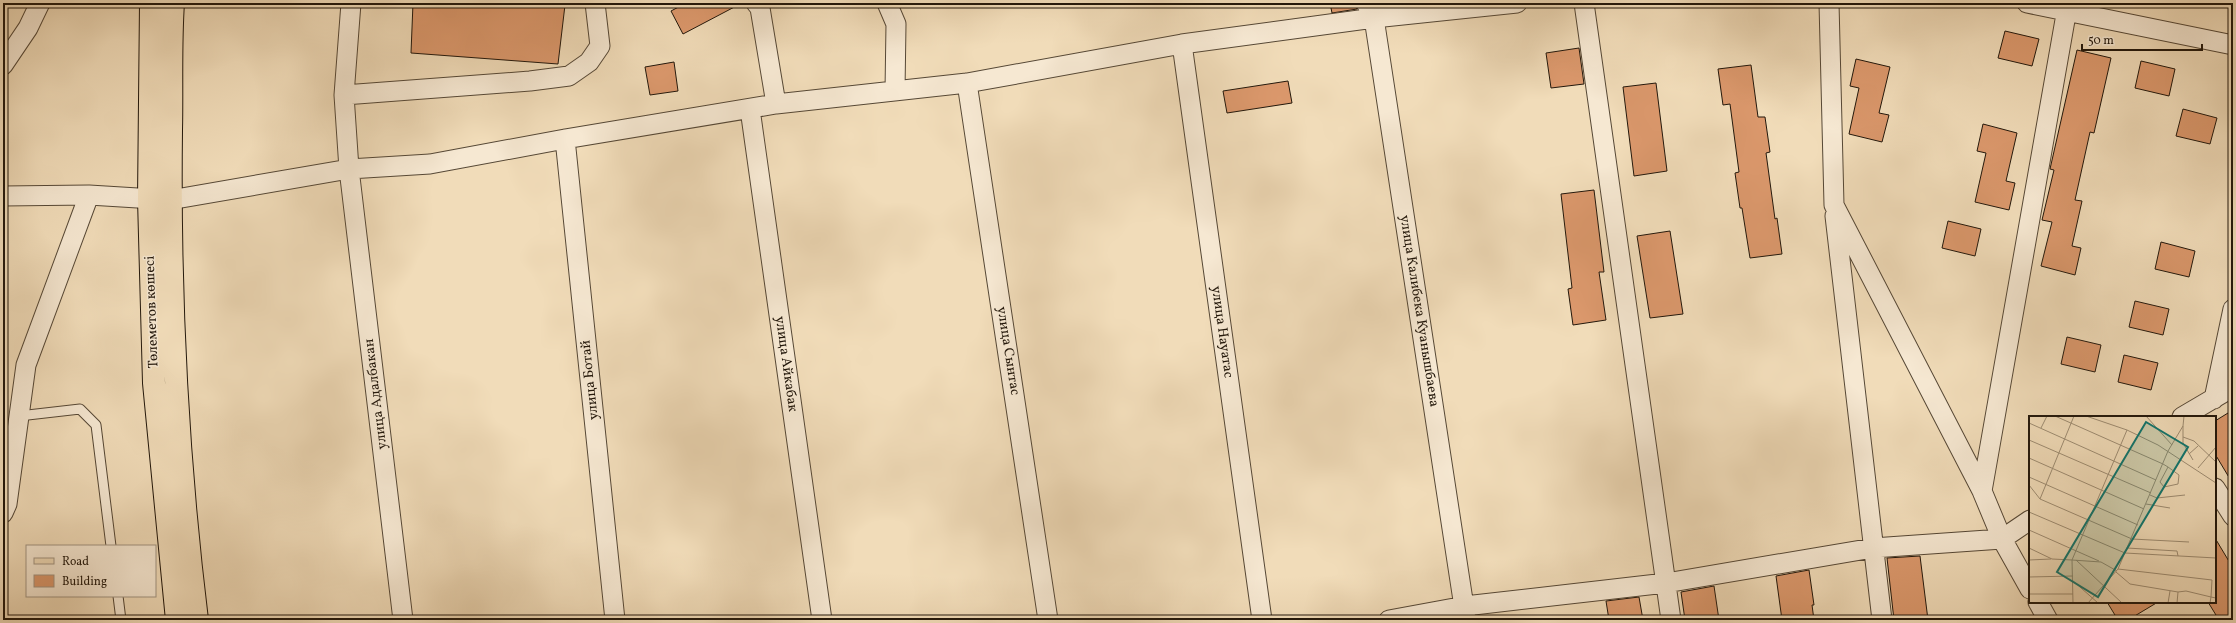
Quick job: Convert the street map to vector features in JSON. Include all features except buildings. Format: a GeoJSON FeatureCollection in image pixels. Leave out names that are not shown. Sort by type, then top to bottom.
{"type":"FeatureCollection","features":[{"type":"Feature","properties":{"kind":"main road","name":"Төлеметов көшесі"},"geometry":{"type":"LineString","coordinates":[[151,3],[149,199],[154,383],[177,620]]}},
{"type":"Feature","properties":{"kind":"main road","name":"Төлеметов көшесі"},"geometry":{"type":"LineString","coordinates":[[173,3],[170,200],[174,347],[191,572],[197,620]]}},
{"type":"Feature","properties":{"kind":"street"},"geometry":{"type":"LineString","coordinates":[[3,65],[28,28],[40,3]]}},
{"type":"Feature","properties":{"kind":"street","name":"улица Адалбакан"},"geometry":{"type":"LineString","coordinates":[[351,3],[344,95],[349,169],[403,620]]}},
{"type":"Feature","properties":{"kind":"street"},"geometry":{"type":"LineString","coordinates":[[344,95],[530,81],[569,76],[589,62],[600,46],[595,3]]}},
{"type":"Feature","properties":{"kind":"street"},"geometry":{"type":"LineString","coordinates":[[756,3],[760,8],[776,104]]}},
{"type":"Feature","properties":{"kind":"street"},"geometry":{"type":"LineString","coordinates":[[887,3],[896,24],[895,91]]}},
{"type":"Feature","properties":{"kind":"street"},"geometry":{"type":"LineString","coordinates":[[1584,3],[1671,620]]}},
{"type":"Feature","properties":{"kind":"street"},"geometry":{"type":"LineString","coordinates":[[1829,3],[1834,205],[1882,620]]}},
{"type":"Feature","properties":{"kind":"street"},"geometry":{"type":"LineString","coordinates":[[2027,3],[2067,8],[2233,45]]}},
{"type":"Feature","properties":{"kind":"street"},"geometry":{"type":"LineString","coordinates":[[3,196],[89,195],[170,200],[349,169],[430,164],[565,139],[776,104],[967,83],[1370,10],[1507,4]]}},
{"type":"Feature","properties":{"kind":"street"},"geometry":{"type":"LineString","coordinates":[[1982,492],[2067,8]]}},
{"type":"Feature","properties":{"kind":"street","name":"улица Калибека Куанышбаева"},"geometry":{"type":"LineString","coordinates":[[1370,10],[1465,613]]}},
{"type":"Feature","properties":{"kind":"street","name":"улица Науатас"},"geometry":{"type":"LineString","coordinates":[[1182,44],[1262,620]]}},
{"type":"Feature","properties":{"kind":"street","name":"улица Сынтас"},"geometry":{"type":"LineString","coordinates":[[967,83],[1048,620]]}},
{"type":"Feature","properties":{"kind":"street","name":"улица Айкабак"},"geometry":{"type":"LineString","coordinates":[[750,109],[822,620]]}},
{"type":"Feature","properties":{"kind":"street","name":"улица Ботай"},"geometry":{"type":"LineString","coordinates":[[565,139],[615,620]]}},
{"type":"Feature","properties":{"kind":"street"},"geometry":{"type":"LineString","coordinates":[[3,513],[7,504],[26,365],[89,195]]}},
{"type":"Feature","properties":{"kind":"street"},"geometry":{"type":"LineString","coordinates":[[1834,205],[1982,492],[2002,539],[2029,587]]}},
{"type":"Feature","properties":{"kind":"street"},"geometry":{"type":"LineString","coordinates":[[2214,398],[2233,310]]}},
{"type":"Feature","properties":{"kind":"street"},"geometry":{"type":"LineString","coordinates":[[2184,416],[2233,387]]}},
{"type":"Feature","properties":{"kind":"street"},"geometry":{"type":"LineString","coordinates":[[2216,490],[2233,516]]}},
{"type":"Feature","properties":{"kind":"street"},"geometry":{"type":"LineString","coordinates":[[1389,620],[1465,613],[1666,583],[1873,548],[2002,539],[2029,521]]}},
{"type":"Feature","properties":{"kind":"street"},"geometry":{"type":"LineString","coordinates":[[2039,603],[2048,620]]}},
{"type":"Feature","properties":{"kind":"lane"},"geometry":{"type":"LineString","coordinates":[[19,416],[80,409],[96,425],[111,545]]}},
{"type":"Feature","properties":{"kind":"lane"},"geometry":{"type":"LineString","coordinates":[[118,597],[121,620]]}}]}
